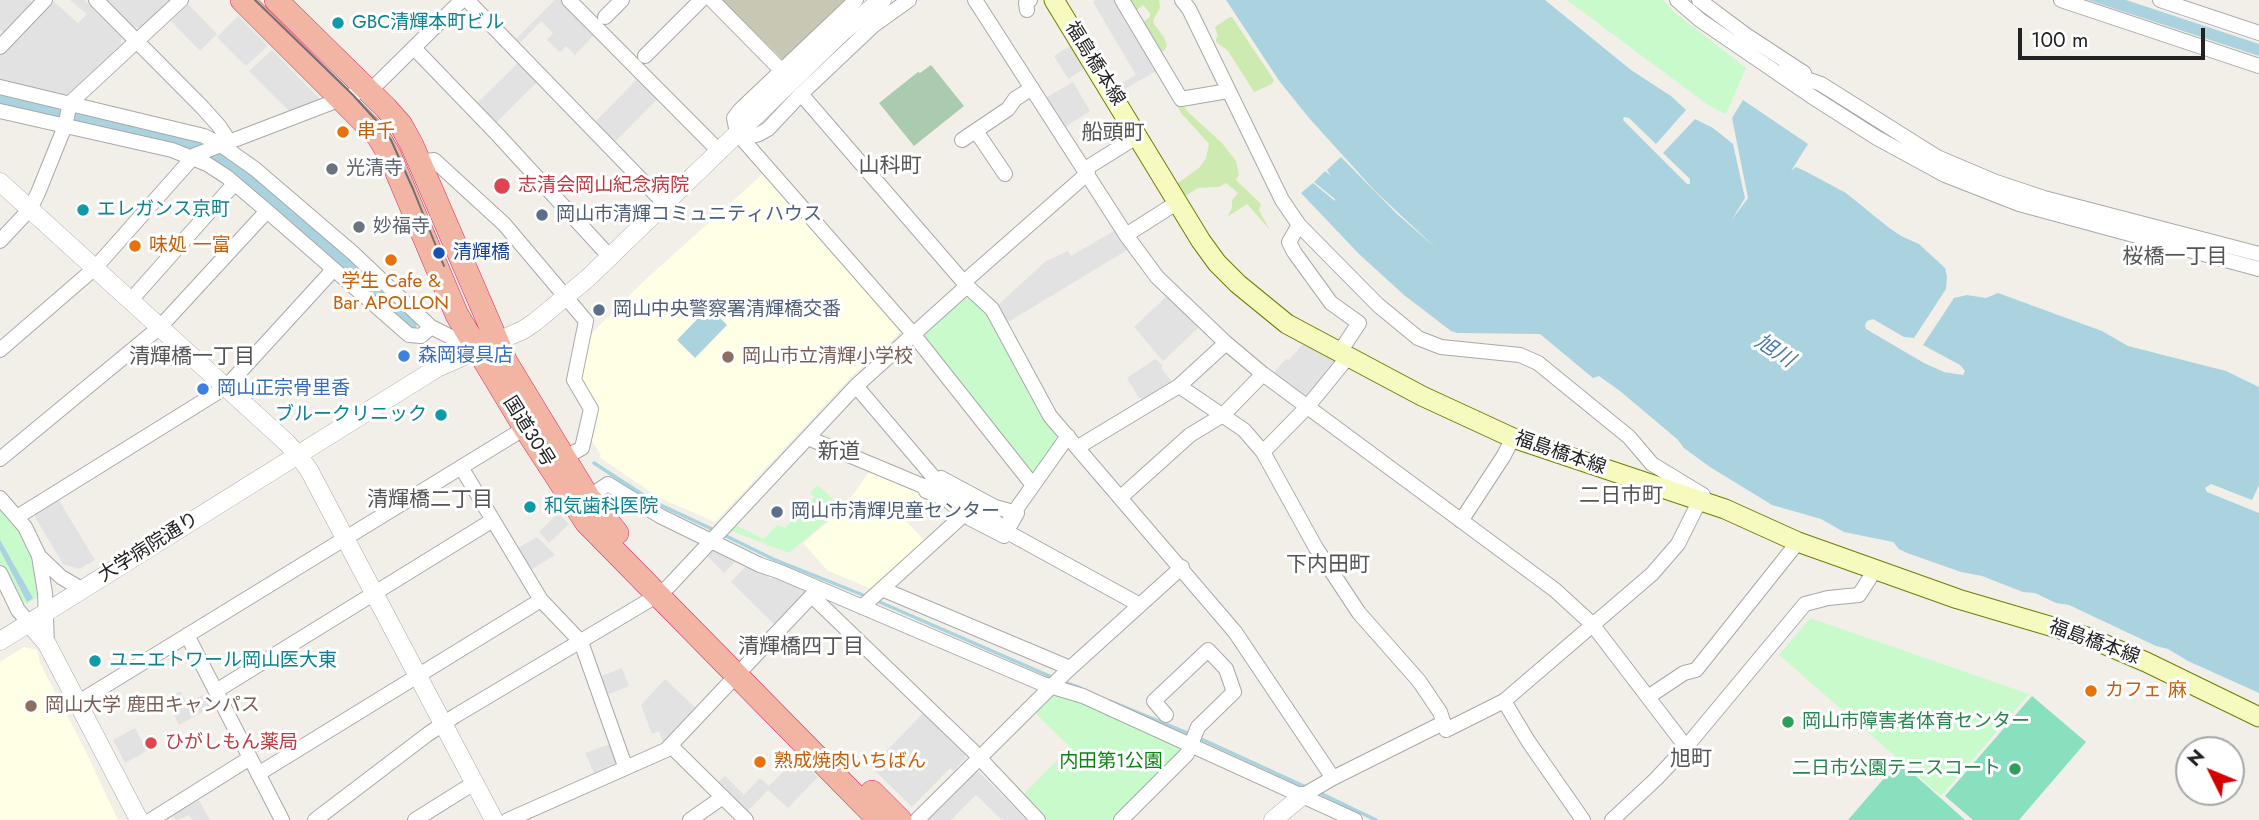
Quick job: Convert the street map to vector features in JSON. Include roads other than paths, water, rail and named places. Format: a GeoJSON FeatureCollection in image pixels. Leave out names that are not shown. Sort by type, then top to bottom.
{"type":"FeatureCollection","features":[{"type":"Feature","properties":{"kind":"highway","name":"国道30号"},"geometry":{"type":"LineString","coordinates":[[242,0],[371,127],[384,146],[457,315],[506,362],[588,497],[664,590]]}},
{"type":"Feature","properties":{"kind":"highway","name":"国道30号"},"geometry":{"type":"LineString","coordinates":[[276,0],[401,125],[419,162],[486,345],[525,428],[586,522],[664,590],[741,669],[879,820]]}},
{"type":"Feature","properties":{"kind":"highway","name":"国道30号"},"geometry":{"type":"LineString","coordinates":[[741,669],[900,820]]}},
{"type":"Feature","properties":{"kind":"main road","name":"福島橋本線"},"geometry":{"type":"LineString","coordinates":[[1054,0],[1210,253],[1238,284],[1287,324],[1422,396],[1513,438],[1725,509],[1798,542],[1958,599],[2087,637],[2146,662],[2259,717]]}},
{"type":"Feature","properties":{"kind":"street"},"geometry":{"type":"LineString","coordinates":[[0,47],[46,0]]}},
{"type":"Feature","properties":{"kind":"street"},"geometry":{"type":"LineString","coordinates":[[96,0],[211,117],[221,144]]}},
{"type":"Feature","properties":{"kind":"street"},"geometry":{"type":"LineString","coordinates":[[0,241],[30,209],[67,114],[135,41],[181,0]]}},
{"type":"Feature","properties":{"kind":"street"},"geometry":{"type":"LineString","coordinates":[[0,349],[95,268],[193,156],[378,83],[462,0]]}},
{"type":"Feature","properties":{"kind":"street"},"geometry":{"type":"LineString","coordinates":[[467,0],[664,203]]}},
{"type":"Feature","properties":{"kind":"street"},"geometry":{"type":"LineString","coordinates":[[569,0],[719,151]]}},
{"type":"Feature","properties":{"kind":"street"},"geometry":{"type":"LineString","coordinates":[[605,17],[622,0]]}},
{"type":"Feature","properties":{"kind":"street"},"geometry":{"type":"LineString","coordinates":[[645,56],[701,0]]}},
{"type":"Feature","properties":{"kind":"street"},"geometry":{"type":"LineString","coordinates":[[712,0],[781,70]]}},
{"type":"Feature","properties":{"kind":"street"},"geometry":{"type":"LineString","coordinates":[[856,0],[749,100],[734,118],[737,133],[914,335],[1032,484]]}},
{"type":"Feature","properties":{"kind":"street","name":"大学病院通り"},"geometry":{"type":"LineString","coordinates":[[0,641],[437,368],[523,330],[565,299],[842,32],[882,0]]}},
{"type":"Feature","properties":{"kind":"street"},"geometry":{"type":"LineString","coordinates":[[737,133],[759,134],[768,129],[874,25],[909,0]]}},
{"type":"Feature","properties":{"kind":"street"},"geometry":{"type":"LineString","coordinates":[[975,0],[1126,235],[1157,276],[1226,343],[1263,374],[1555,590],[1592,624],[1686,747]]}},
{"type":"Feature","properties":{"kind":"street"},"geometry":{"type":"LineString","coordinates":[[1122,0],[1181,99],[1228,91]]}},
{"type":"Feature","properties":{"kind":"street"},"geometry":{"type":"LineString","coordinates":[[1182,0],[1189,9],[1282,200],[1299,225],[1378,305],[1418,338],[1441,347],[1520,355],[1538,363],[1629,437],[1652,464],[1725,509]]}},
{"type":"Feature","properties":{"kind":"street"},"geometry":{"type":"LineString","coordinates":[[1677,0],[1700,20],[1760,62],[1877,138],[1945,175],[2019,204],[2259,269]]}},
{"type":"Feature","properties":{"kind":"street"},"geometry":{"type":"LineString","coordinates":[[1699,0],[1717,15],[1821,84],[1937,157],[1996,182],[2044,198],[2259,254]]}},
{"type":"Feature","properties":{"kind":"street"},"geometry":{"type":"LineString","coordinates":[[2061,0],[2259,66]]}},
{"type":"Feature","properties":{"kind":"street"},"geometry":{"type":"LineString","coordinates":[[2160,0],[2259,33]]}},
{"type":"Feature","properties":{"kind":"street"},"geometry":{"type":"LineString","coordinates":[[414,48],[610,257]]}},
{"type":"Feature","properties":{"kind":"street"},"geometry":{"type":"LineString","coordinates":[[1760,62],[1821,84]]}},
{"type":"Feature","properties":{"kind":"street"},"geometry":{"type":"LineString","coordinates":[[0,88],[67,114],[193,156],[267,211],[410,335],[422,336],[430,327]]}},
{"type":"Feature","properties":{"kind":"street"},"geometry":{"type":"LineString","coordinates":[[962,141],[1032,88]]}},
{"type":"Feature","properties":{"kind":"street"},"geometry":{"type":"LineString","coordinates":[[801,94],[966,284],[992,309],[1051,416],[1235,632],[1333,778]]}},
{"type":"Feature","properties":{"kind":"street"},"geometry":{"type":"LineString","coordinates":[[0,111],[67,114],[204,136],[221,144],[255,169],[353,253],[430,327],[486,345]]}},
{"type":"Feature","properties":{"kind":"street"},"geometry":{"type":"LineString","coordinates":[[976,131],[1004,174]]}},
{"type":"Feature","properties":{"kind":"street"},"geometry":{"type":"LineString","coordinates":[[315,820],[442,724],[664,590],[856,386],[914,335],[1086,171],[1138,136]]}},
{"type":"Feature","properties":{"kind":"street"},"geometry":{"type":"LineString","coordinates":[[419,162],[434,160],[504,224],[586,321],[575,380],[591,409],[582,448],[564,458]]}},
{"type":"Feature","properties":{"kind":"street"},"geometry":{"type":"LineString","coordinates":[[0,182],[299,455],[494,820]]}},
{"type":"Feature","properties":{"kind":"street"},"geometry":{"type":"LineString","coordinates":[[131,300],[234,184]]}},
{"type":"Feature","properties":{"kind":"street"},"geometry":{"type":"LineString","coordinates":[[1126,235],[1178,202]]}},
{"type":"Feature","properties":{"kind":"street"},"geometry":{"type":"LineString","coordinates":[[0,459],[160,327],[267,211]]}},
{"type":"Feature","properties":{"kind":"street"},"geometry":{"type":"LineString","coordinates":[[1263,453],[1308,406],[1344,355],[1359,323],[1331,303],[1294,252],[1289,242],[1299,225]]}},
{"type":"Feature","properties":{"kind":"street"},"geometry":{"type":"LineString","coordinates":[[17,517],[226,387],[333,271]]}},
{"type":"Feature","properties":{"kind":"street"},"geometry":{"type":"LineString","coordinates":[[1005,529],[1032,484],[1073,441],[1179,386],[1226,343]]}},
{"type":"Feature","properties":{"kind":"street"},"geometry":{"type":"LineString","coordinates":[[1121,497],[1190,435],[1223,415],[1263,374]]}},
{"type":"Feature","properties":{"kind":"street"},"geometry":{"type":"LineString","coordinates":[[856,386],[933,484],[968,511]]}},
{"type":"Feature","properties":{"kind":"street"},"geometry":{"type":"LineString","coordinates":[[1179,386],[1244,430],[1263,453],[1316,548],[1359,613],[1419,681],[1440,712],[1446,730],[1504,701],[1652,574],[1678,544],[1699,502]]}},
{"type":"Feature","properties":{"kind":"street"},"geometry":{"type":"LineString","coordinates":[[77,703],[525,428]]}},
{"type":"Feature","properties":{"kind":"street"},"geometry":{"type":"LineString","coordinates":[[808,438],[933,484]]}},
{"type":"Feature","properties":{"kind":"street"},"geometry":{"type":"LineString","coordinates":[[1461,521],[1513,438]]}},
{"type":"Feature","properties":{"kind":"street"},"geometry":{"type":"LineString","coordinates":[[461,467],[541,600],[581,642],[625,766]]}},
{"type":"Feature","properties":{"kind":"street"},"geometry":{"type":"LineString","coordinates":[[1014,512],[995,507],[941,478],[926,491],[1005,529],[1140,605]]}},
{"type":"Feature","properties":{"kind":"street"},"geometry":{"type":"LineString","coordinates":[[588,497],[608,484],[660,516],[716,535],[760,565],[815,592],[1038,820]]}},
{"type":"Feature","properties":{"kind":"street"},"geometry":{"type":"LineString","coordinates":[[0,498],[25,527],[39,556],[45,586],[47,644]]}},
{"type":"Feature","properties":{"kind":"street"},"geometry":{"type":"LineString","coordinates":[[872,598],[968,511]]}},
{"type":"Feature","properties":{"kind":"street"},"geometry":{"type":"LineString","coordinates":[[216,691],[493,520]]}},
{"type":"Feature","properties":{"kind":"street"},"geometry":{"type":"LineString","coordinates":[[1648,697],[1684,673],[1696,670],[1798,542]]}},
{"type":"Feature","properties":{"kind":"street"},"geometry":{"type":"LineString","coordinates":[[39,556],[61,578],[83,590]]}},
{"type":"Feature","properties":{"kind":"street"},"geometry":{"type":"LineString","coordinates":[[916,820],[1068,670],[1182,567]]}},
{"type":"Feature","properties":{"kind":"street"},"geometry":{"type":"LineString","coordinates":[[1612,820],[1686,747],[1805,604],[1828,597],[1859,595],[1875,570]]}},
{"type":"Feature","properties":{"kind":"street"},"geometry":{"type":"LineString","coordinates":[[0,573],[18,610],[47,644],[139,820]]}},
{"type":"Feature","properties":{"kind":"street"},"geometry":{"type":"LineString","coordinates":[[815,592],[872,598],[1068,670]]}},
{"type":"Feature","properties":{"kind":"street"},"geometry":{"type":"LineString","coordinates":[[508,820],[666,750],[815,592]]}},
{"type":"Feature","properties":{"kind":"street"},"geometry":{"type":"LineString","coordinates":[[872,598],[1054,684],[1308,793],[1355,820]]}},
{"type":"Feature","properties":{"kind":"street"},"geometry":{"type":"LineString","coordinates":[[258,774],[541,600]]}},
{"type":"Feature","properties":{"kind":"street"},"geometry":{"type":"LineString","coordinates":[[187,635],[282,820]]}},
{"type":"Feature","properties":{"kind":"street"},"geometry":{"type":"LineString","coordinates":[[1121,820],[1187,754],[1198,727],[1234,692],[1226,669],[1208,650],[1154,701],[1166,715]]}},
{"type":"Feature","properties":{"kind":"street"},"geometry":{"type":"LineString","coordinates":[[1504,701],[1528,741],[1583,820]]}},
{"type":"Feature","properties":{"kind":"street"},"geometry":{"type":"LineString","coordinates":[[1276,819],[1308,793],[1333,778],[1443,723]]}},
{"type":"Feature","properties":{"kind":"street"},"geometry":{"type":"LineString","coordinates":[[671,746],[746,820]]}},
{"type":"Feature","properties":{"kind":"street"},"geometry":{"type":"LineString","coordinates":[[151,820],[250,758]]}},
{"type":"Feature","properties":{"kind":"street"},"geometry":{"type":"LineString","coordinates":[[415,820],[474,783]]}},
{"type":"Feature","properties":{"kind":"street"},"geometry":{"type":"LineString","coordinates":[[690,820],[723,797]]}},
{"type":"Feature","properties":{"kind":"water","name":"旭川"},"geometry":{"type":"Polygon","coordinates":[[[1226,0],[1545,0],[1631,70],[1671,96],[1686,110],[1656,144],[1629,118],[1624,117],[1623,120],[1687,184],[1690,184],[1690,179],[1663,153],[1695,119],[1713,128],[1733,144],[1745,198],[1731,221],[1748,198],[1732,118],[1743,100],[1808,144],[1791,171],[1796,167],[1846,193],[1888,227],[1919,244],[1945,268],[1946,289],[1914,338],[1904,337],[1873,319],[1865,325],[1866,329],[1924,363],[1944,372],[1963,375],[1965,371],[1960,365],[1923,345],[1954,298],[1967,295],[1986,298],[1998,293],[2102,331],[2128,346],[2226,371],[2259,387],[2259,485],[2252,500],[2211,484],[2205,488],[2207,492],[2259,513],[2259,693],[2069,605],[1907,553],[1893,542],[1844,532],[1821,519],[1772,505],[1684,448],[1620,391],[1599,376],[1593,378],[1540,334],[1451,331],[1404,295],[1359,254],[1301,193],[1313,183],[1335,201],[1314,182],[1325,171],[1331,176],[1327,170],[1341,157],[1396,213],[1437,249],[1375,191],[1309,118],[1280,82],[1226,0]]]}},
{"type":"Feature","properties":{"kind":"water"},"geometry":{"type":"Polygon","coordinates":[[[2088,0],[2126,0],[2259,44],[2259,56],[2088,0]]]}},
{"type":"Feature","properties":{"kind":"water"},"geometry":{"type":"Polygon","coordinates":[[[0,94],[205,142],[261,182],[349,256],[418,321],[415,331],[238,178],[166,142],[0,104],[0,94]]]}},
{"type":"Feature","properties":{"kind":"water"},"geometry":{"type":"Polygon","coordinates":[[[709,307],[727,325],[695,358],[677,340],[709,307]]]}},
{"type":"Feature","properties":{"kind":"water"},"geometry":{"type":"Polygon","coordinates":[[[0,540],[33,598],[27,602],[0,550],[0,540]]]}},
{"type":"Feature","properties":{"kind":"waterway"},"geometry":{"type":"LineString","coordinates":[[594,463],[654,502],[714,530]]}},
{"type":"Feature","properties":{"kind":"waterway"},"geometry":{"type":"LineString","coordinates":[[724,535],[773,559],[868,597]]}},
{"type":"Feature","properties":{"kind":"waterway"},"geometry":{"type":"LineString","coordinates":[[875,600],[1054,678]]}},
{"type":"Feature","properties":{"kind":"waterway"},"geometry":{"type":"LineString","coordinates":[[1061,681],[1080,688]]}},
{"type":"Feature","properties":{"kind":"waterway"},"geometry":{"type":"LineString","coordinates":[[1110,701],[1190,734]]}},
{"type":"Feature","properties":{"kind":"waterway"},"geometry":{"type":"LineString","coordinates":[[1197,737],[1308,788]]}},
{"type":"Feature","properties":{"kind":"waterway"},"geometry":{"type":"LineString","coordinates":[[1318,792],[1376,820]]}},
{"type":"Feature","properties":{"kind":"tram line"},"geometry":{"type":"LineString","coordinates":[[255,0],[353,95],[382,127],[391,140],[413,189],[444,266]]}},
{"type":"Feature","properties":{"kind":"place","name":"GBC清輝本町ビル"},"geometry":{"type":"Point","coordinates":[338,23]}},
{"type":"Feature","properties":{"kind":"place","name":"串千"},"geometry":{"type":"Point","coordinates":[343,132]}},
{"type":"Feature","properties":{"kind":"place","name":"光清寺"},"geometry":{"type":"Point","coordinates":[332,169]}},
{"type":"Feature","properties":{"kind":"place","name":"志清会岡山紀念病院"},"geometry":{"type":"Point","coordinates":[502,186]}},
{"type":"Feature","properties":{"kind":"place","name":"エレガンス京町"},"geometry":{"type":"Point","coordinates":[83,210]}},
{"type":"Feature","properties":{"kind":"place","name":"岡山市清輝コミュニティハウス"},"geometry":{"type":"Point","coordinates":[542,215]}},
{"type":"Feature","properties":{"kind":"place","name":"妙福寺"},"geometry":{"type":"Point","coordinates":[359,227]}},
{"type":"Feature","properties":{"kind":"place","name":"味処 一富"},"geometry":{"type":"Point","coordinates":[135,246]}},
{"type":"Feature","properties":{"kind":"place","name":"清輝橋"},"geometry":{"type":"Point","coordinates":[439,253]}},
{"type":"Feature","properties":{"kind":"place","name":"学生 Cafe & Bar APOLLON"},"geometry":{"type":"Point","coordinates":[391,260]}},
{"type":"Feature","properties":{"kind":"place","name":"岡山中央警察署清輝橋交番"},"geometry":{"type":"Point","coordinates":[599,310]}},
{"type":"Feature","properties":{"kind":"place","name":"森岡寝具店"},"geometry":{"type":"Point","coordinates":[404,356]}},
{"type":"Feature","properties":{"kind":"place","name":"岡山市立清輝小学校"},"geometry":{"type":"Point","coordinates":[728,357]}},
{"type":"Feature","properties":{"kind":"place","name":"岡山正宗骨里香"},"geometry":{"type":"Point","coordinates":[203,389]}},
{"type":"Feature","properties":{"kind":"place","name":"ブルークリニック"},"geometry":{"type":"Point","coordinates":[441,415]}},
{"type":"Feature","properties":{"kind":"place","name":"和気歯科医院"},"geometry":{"type":"Point","coordinates":[530,507]}},
{"type":"Feature","properties":{"kind":"place","name":"岡山市清輝児童センター"},"geometry":{"type":"Point","coordinates":[777,512]}},
{"type":"Feature","properties":{"kind":"place","name":"ユニエトワール岡山医大東"},"geometry":{"type":"Point","coordinates":[95,661]}},
{"type":"Feature","properties":{"kind":"place","name":"カフェ 麻"},"geometry":{"type":"Point","coordinates":[2091,691]}},
{"type":"Feature","properties":{"kind":"place","name":"岡山大学 鹿田キャンパス"},"geometry":{"type":"Point","coordinates":[31,706]}},
{"type":"Feature","properties":{"kind":"place","name":"岡山市障害者体育センター"},"geometry":{"type":"Point","coordinates":[1788,722]}},
{"type":"Feature","properties":{"kind":"place","name":"ひがしもん薬局"},"geometry":{"type":"Point","coordinates":[151,743]}},
{"type":"Feature","properties":{"kind":"place","name":"熟成焼肉いちばん"},"geometry":{"type":"Point","coordinates":[760,762]}},
{"type":"Feature","properties":{"kind":"place","name":"二日市公園テニスコート"},"geometry":{"type":"Point","coordinates":[2015,769]}},
{"type":"Feature","properties":{"kind":"district","name":"船頭町"},"geometry":{"type":"Point","coordinates":[1113,134]}},
{"type":"Feature","properties":{"kind":"district","name":"山科町"},"geometry":{"type":"Point","coordinates":[890,167]}},
{"type":"Feature","properties":{"kind":"district","name":"桜橋一丁目"},"geometry":{"type":"Point","coordinates":[2175,258]}},
{"type":"Feature","properties":{"kind":"district","name":"清輝橋一丁目"},"geometry":{"type":"Point","coordinates":[192,358]}},
{"type":"Feature","properties":{"kind":"district","name":"新道"},"geometry":{"type":"Point","coordinates":[839,453]}},
{"type":"Feature","properties":{"kind":"district","name":"二日市町"},"geometry":{"type":"Point","coordinates":[1621,497]}},
{"type":"Feature","properties":{"kind":"district","name":"清輝橋二丁目"},"geometry":{"type":"Point","coordinates":[430,501]}},
{"type":"Feature","properties":{"kind":"district","name":"下内田町"},"geometry":{"type":"Point","coordinates":[1328,566]}},
{"type":"Feature","properties":{"kind":"district","name":"清輝橋四丁目"},"geometry":{"type":"Point","coordinates":[801,648]}},
{"type":"Feature","properties":{"kind":"district","name":"旭町"},"geometry":{"type":"Point","coordinates":[1691,760]}},
{"type":"Feature","properties":{"kind":"park label","name":"内田第1公園"},"geometry":{"type":"Point","coordinates":[1111,762]}}]}
